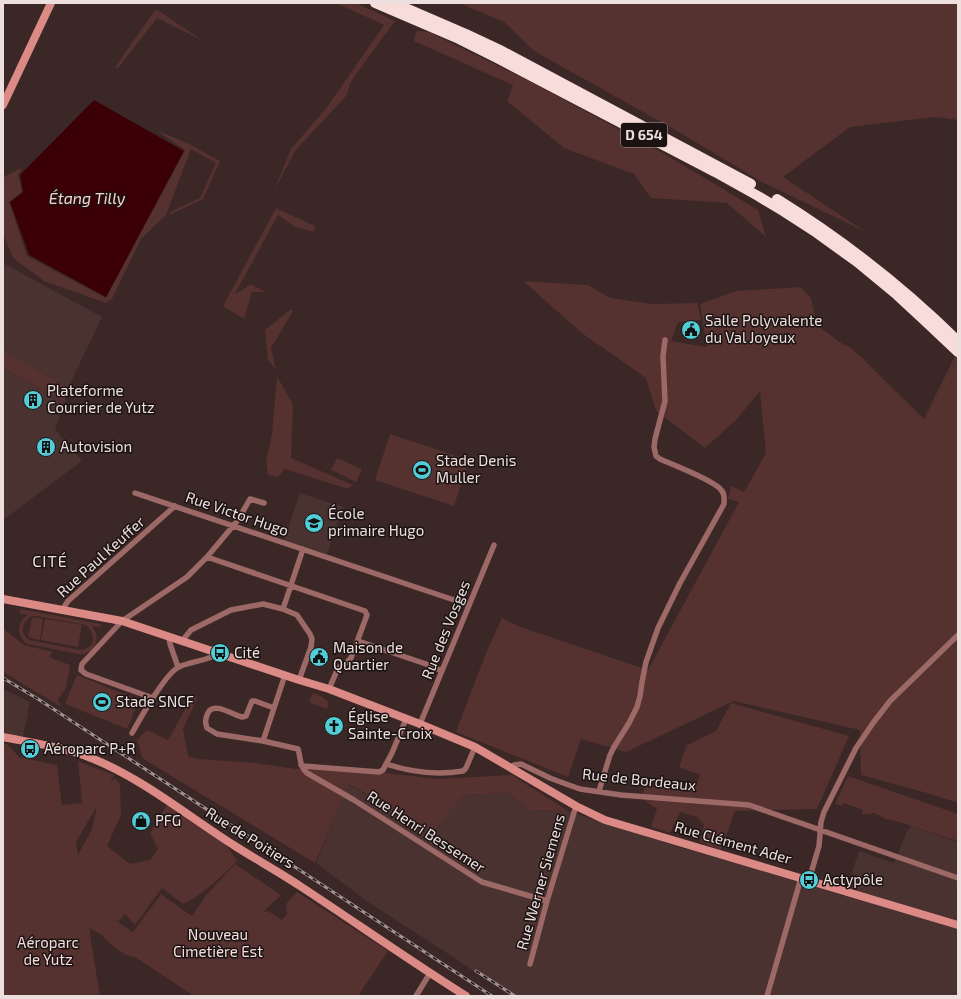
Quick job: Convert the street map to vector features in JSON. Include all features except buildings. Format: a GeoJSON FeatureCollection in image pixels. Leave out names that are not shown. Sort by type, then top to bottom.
{"type":"FeatureCollection","features":[{"type":"Feature","properties":{"kind":"highway","name":"D 654"},"geometry":{"type":"LineString","coordinates":[[375,3],[466,34],[500,50],[713,163],[780,201],[852,250],[898,286],[958,341]]}},
{"type":"Feature","properties":{"kind":"highway","name":"D 654"},"geometry":{"type":"LineString","coordinates":[[394,3],[408,13]]}},
{"type":"Feature","properties":{"kind":"highway","name":"D 654"},"geometry":{"type":"LineString","coordinates":[[423,19],[715,172],[771,204],[814,231],[857,262],[903,300],[958,352]]}},
{"type":"Feature","properties":{"kind":"street"},"geometry":{"type":"LineString","coordinates":[[3,105],[51,3]]}},
{"type":"Feature","properties":{"kind":"street"},"geometry":{"type":"LineString","coordinates":[[600,791],[610,755],[637,707],[646,662],[658,628],[680,583],[724,504],[724,495],[722,490],[718,487],[689,471],[656,456],[654,447],[655,440],[665,400],[663,356],[665,340]]}},
{"type":"Feature","properties":{"kind":"street","name":"Rue Victor Hugo"},"geometry":{"type":"LineString","coordinates":[[135,493],[468,605]]}},
{"type":"Feature","properties":{"kind":"street"},"geometry":{"type":"LineString","coordinates":[[153,698],[86,674],[81,670],[82,664],[122,621],[187,577],[207,557],[238,520],[250,499],[264,503]]}},
{"type":"Feature","properties":{"kind":"street","name":"Rue Paul Keuffer"},"geometry":{"type":"LineString","coordinates":[[62,610],[68,601],[175,506]]}},
{"type":"Feature","properties":{"kind":"street","name":"Rue des Vosges"},"geometry":{"type":"LineString","coordinates":[[420,724],[494,545]]}},
{"type":"Feature","properties":{"kind":"street"},"geometry":{"type":"LineString","coordinates":[[283,609],[303,549]]}},
{"type":"Feature","properties":{"kind":"street"},"geometry":{"type":"LineString","coordinates":[[207,557],[365,611],[367,615],[351,658],[338,668],[329,689]]}},
{"type":"Feature","properties":{"kind":"street"},"geometry":{"type":"LineString","coordinates":[[3,599],[122,621],[329,689],[475,746],[510,768]]}},
{"type":"Feature","properties":{"kind":"street"},"geometry":{"type":"LineString","coordinates":[[182,641],[191,630],[231,610],[263,604],[283,609],[297,615],[310,634],[312,640],[311,647],[299,680]]}},
{"type":"Feature","properties":{"kind":"street"},"geometry":{"type":"LineString","coordinates":[[767,996],[805,879],[819,846],[821,822],[824,812],[843,772],[872,723],[890,702],[958,634]]}},
{"type":"Feature","properties":{"kind":"street"},"geometry":{"type":"LineString","coordinates":[[169,637],[178,667]]}},
{"type":"Feature","properties":{"kind":"street"},"geometry":{"type":"LineString","coordinates":[[358,641],[426,664],[442,671]]}},
{"type":"Feature","properties":{"kind":"street"},"geometry":{"type":"LineString","coordinates":[[132,733],[153,698],[172,672],[178,667],[213,658],[220,653]]}},
{"type":"Feature","properties":{"kind":"street"},"geometry":{"type":"LineString","coordinates":[[262,741],[285,675]]}},
{"type":"Feature","properties":{"kind":"street"},"geometry":{"type":"LineString","coordinates":[[274,708],[255,701],[252,702],[246,716],[242,717],[218,708],[212,708],[206,717],[205,723],[207,728],[217,734],[262,741],[298,749],[301,765],[303,766],[379,772],[383,770],[392,753],[406,718]]}},
{"type":"Feature","properties":{"kind":"street","name":"Rue de Poitiers"},"geometry":{"type":"LineString","coordinates":[[3,737],[70,751],[92,758],[116,770],[147,788],[235,846],[287,878],[430,974],[466,996]]}},
{"type":"Feature","properties":{"kind":"street"},"geometry":{"type":"LineString","coordinates":[[386,764],[438,773],[463,771],[466,768],[475,746]]}},
{"type":"Feature","properties":{"kind":"street","name":"Rue de Bordeaux"},"geometry":{"type":"LineString","coordinates":[[510,768],[514,765],[521,764],[580,789],[621,795],[750,805],[958,878]]}},
{"type":"Feature","properties":{"kind":"street","name":"Rue Henri Bessemer"},"geometry":{"type":"LineString","coordinates":[[301,765],[307,773],[354,800],[482,882],[547,901]]}},
{"type":"Feature","properties":{"kind":"street","name":"Rue Clément Ader"},"geometry":{"type":"LineString","coordinates":[[510,768],[590,814],[605,820],[958,925]]}},
{"type":"Feature","properties":{"kind":"street","name":"Rue Werner Siemens"},"geometry":{"type":"LineString","coordinates":[[530,964],[547,901],[576,806]]}},
{"type":"Feature","properties":{"kind":"street"},"geometry":{"type":"LineString","coordinates":[[416,996],[430,974]]}},
{"type":"Feature","properties":{"kind":"shaded area"},"geometry":{"type":"Polygon","coordinates":[[[3,263],[102,317],[68,388],[3,349],[3,263]]]}},
{"type":"Feature","properties":{"kind":"shaded area"},"geometry":{"type":"Polygon","coordinates":[[[3,368],[65,403],[55,429],[82,461],[3,520],[3,368]]]}},
{"type":"Feature","properties":{"kind":"shaded area","name":"École primaire Hugo"},"geometry":{"type":"Polygon","coordinates":[[[300,493],[343,507],[327,554],[284,540],[300,493]]]}},
{"type":"Feature","properties":{"kind":"shaded area"},"geometry":{"type":"Polygon","coordinates":[[[3,689],[30,702],[23,738],[3,733],[3,689]]]}},
{"type":"Feature","properties":{"kind":"shaded area","name":"Actypôle"},"geometry":{"type":"Polygon","coordinates":[[[348,784],[433,833],[462,795],[509,793],[528,810],[568,811],[682,848],[779,874],[844,896],[859,851],[894,863],[908,829],[910,829],[911,826],[958,842],[958,996],[510,996],[368,902],[316,863],[348,784]]]}},
{"type":"Feature","properties":{"kind":"green space"},"geometry":{"type":"Polygon","coordinates":[[[336,3],[356,3],[395,21],[352,80],[346,96],[295,151],[273,193],[291,149],[327,107],[384,25],[336,3]]]}},
{"type":"Feature","properties":{"kind":"green space"},"geometry":{"type":"Polygon","coordinates":[[[459,3],[958,3],[958,120],[935,117],[850,127],[783,177],[866,232],[762,182],[677,131],[534,51],[504,22],[459,3]]]}},
{"type":"Feature","properties":{"kind":"green space"},"geometry":{"type":"Polygon","coordinates":[[[156,9],[205,42],[157,18],[118,68],[115,67],[156,9]]]}},
{"type":"Feature","properties":{"kind":"green space"},"geometry":{"type":"Polygon","coordinates":[[[416,31],[429,32],[527,80],[663,153],[758,210],[766,237],[727,203],[651,198],[634,174],[564,148],[507,101],[513,85],[414,41],[416,31]]]}},
{"type":"Feature","properties":{"kind":"green space"},"geometry":{"type":"Polygon","coordinates":[[[156,130],[187,143],[220,161],[203,199],[169,215],[170,212],[200,198],[216,163],[191,149],[166,215],[141,239],[112,299],[106,303],[44,281],[13,258],[3,234],[3,177],[23,167],[18,175],[22,192],[9,202],[27,256],[106,298],[185,150],[156,130]]]}},
{"type":"Feature","properties":{"kind":"green space"},"geometry":{"type":"Polygon","coordinates":[[[276,208],[315,226],[314,232],[295,227],[278,215],[235,294],[251,284],[265,292],[252,292],[244,319],[223,306],[276,208]]]}},
{"type":"Feature","properties":{"kind":"green space"},"geometry":{"type":"Polygon","coordinates":[[[523,281],[588,285],[610,298],[653,304],[697,303],[701,320],[678,322],[671,341],[707,347],[700,304],[736,291],[800,287],[811,298],[815,317],[812,322],[844,345],[848,346],[861,357],[924,419],[958,350],[958,803],[861,775],[860,730],[734,701],[626,752],[581,739],[568,777],[456,732],[486,653],[502,618],[518,626],[648,670],[739,502],[728,499],[731,486],[744,492],[766,453],[760,391],[736,420],[705,448],[656,411],[646,378],[583,334],[523,281]]]}},
{"type":"Feature","properties":{"kind":"green space"},"geometry":{"type":"Polygon","coordinates":[[[291,309],[293,311],[271,348],[276,370],[268,360],[265,330],[291,309]]]}},
{"type":"Feature","properties":{"kind":"green space"},"geometry":{"type":"Polygon","coordinates":[[[3,349],[68,388],[65,403],[3,368],[3,349]]]}},
{"type":"Feature","properties":{"kind":"green space"},"geometry":{"type":"Polygon","coordinates":[[[277,376],[293,405],[291,458],[353,485],[348,489],[285,469],[278,477],[268,475],[266,461],[272,434],[277,376]]]}},
{"type":"Feature","properties":{"kind":"green space","name":"Stade Denis Muller"},"geometry":{"type":"Polygon","coordinates":[[[390,434],[469,460],[454,506],[375,480],[390,434]]]}},
{"type":"Feature","properties":{"kind":"green space"},"geometry":{"type":"Polygon","coordinates":[[[337,458],[362,469],[356,482],[331,470],[337,458]]]}},
{"type":"Feature","properties":{"kind":"green space"},"geometry":{"type":"Polygon","coordinates":[[[20,609],[101,624],[100,627],[92,626],[96,632],[97,638],[94,647],[85,654],[78,654],[27,644],[21,637],[19,630],[23,618],[27,615],[19,613],[20,609]],[[36,616],[29,618],[23,627],[24,634],[29,640],[80,650],[90,646],[92,643],[93,637],[91,630],[86,625],[36,616]]]}},
{"type":"Feature","properties":{"kind":"green space"},"geometry":{"type":"Polygon","coordinates":[[[32,617],[43,619],[40,640],[28,637],[32,617]]]}},
{"type":"Feature","properties":{"kind":"green space"},"geometry":{"type":"Polygon","coordinates":[[[45,619],[82,625],[78,647],[41,640],[45,619]]]}},
{"type":"Feature","properties":{"kind":"green space"},"geometry":{"type":"Polygon","coordinates":[[[5,630],[24,645],[53,652],[49,657],[70,665],[66,688],[58,699],[61,707],[3,672],[3,631],[5,630]]]}},
{"type":"Feature","properties":{"kind":"green space","name":"Stade SNCF"},"geometry":{"type":"Polygon","coordinates":[[[77,675],[139,700],[127,729],[65,704],[77,675]]]}},
{"type":"Feature","properties":{"kind":"green space"},"geometry":{"type":"Polygon","coordinates":[[[312,693],[321,696],[329,702],[327,709],[309,702],[312,693]]]}},
{"type":"Feature","properties":{"kind":"green space"},"geometry":{"type":"Polygon","coordinates":[[[198,696],[183,729],[188,756],[199,759],[255,763],[296,769],[362,770],[437,779],[512,775],[568,811],[528,810],[509,793],[463,795],[433,833],[349,784],[315,863],[142,758],[137,740],[147,730],[168,740],[191,699],[198,696]]]}},
{"type":"Feature","properties":{"kind":"green space"},"geometry":{"type":"Polygon","coordinates":[[[731,703],[849,736],[817,809],[735,811],[721,850],[700,842],[704,825],[697,817],[680,812],[670,833],[651,827],[657,809],[641,798],[645,787],[695,788],[700,775],[679,767],[687,745],[716,731],[731,703]]]}},
{"type":"Feature","properties":{"kind":"green space"},"geometry":{"type":"Polygon","coordinates":[[[3,743],[7,744],[19,757],[57,765],[62,805],[82,803],[78,761],[114,775],[110,783],[115,778],[120,784],[121,815],[107,846],[130,864],[150,860],[158,849],[150,833],[168,803],[222,838],[237,861],[205,890],[183,904],[162,888],[135,925],[125,914],[119,921],[115,920],[133,932],[161,894],[192,916],[207,894],[235,864],[281,895],[263,912],[268,911],[282,920],[287,914],[286,904],[297,892],[388,951],[358,996],[194,996],[135,957],[126,955],[118,950],[104,938],[104,936],[89,928],[100,996],[3,996],[3,743]],[[97,806],[76,842],[78,855],[92,829],[97,806]]]}},
{"type":"Feature","properties":{"kind":"green space"},"geometry":{"type":"Polygon","coordinates":[[[848,776],[958,814],[958,841],[886,819],[874,813],[862,814],[863,810],[843,803],[842,806],[835,804],[848,776]]]}},
{"type":"Feature","properties":{"kind":"water","name":"Étang Tilly"},"geometry":{"type":"Polygon","coordinates":[[[94,100],[184,151],[106,297],[29,255],[10,202],[23,192],[20,175],[94,100]]]}},
{"type":"Feature","properties":{"kind":"railway"},"geometry":{"type":"LineString","coordinates":[[3,678],[38,699],[492,996]]}},
{"type":"Feature","properties":{"kind":"railway"},"geometry":{"type":"LineString","coordinates":[[476,971],[515,996]]}},
{"type":"Feature","properties":{"kind":"place","name":"Salle Polyvalente du Val Joyeux"},"geometry":{"type":"Point","coordinates":[691,330]}},
{"type":"Feature","properties":{"kind":"place","name":"Plateforme Courrier de Yutz"},"geometry":{"type":"Point","coordinates":[33,400]}},
{"type":"Feature","properties":{"kind":"place","name":"Autovision"},"geometry":{"type":"Point","coordinates":[46,447]}},
{"type":"Feature","properties":{"kind":"place","name":"Stade Denis Muller"},"geometry":{"type":"Point","coordinates":[422,470]}},
{"type":"Feature","properties":{"kind":"place","name":"École primaire Hugo"},"geometry":{"type":"Point","coordinates":[314,523]}},
{"type":"Feature","properties":{"kind":"place","name":"Cité"},"geometry":{"type":"Point","coordinates":[220,653]}},
{"type":"Feature","properties":{"kind":"place","name":"Maison de Quartier"},"geometry":{"type":"Point","coordinates":[319,657]}},
{"type":"Feature","properties":{"kind":"place","name":"Stade SNCF"},"geometry":{"type":"Point","coordinates":[102,702]}},
{"type":"Feature","properties":{"kind":"place","name":"Église Sainte-Croix"},"geometry":{"type":"Point","coordinates":[334,726]}},
{"type":"Feature","properties":{"kind":"place","name":"Aéroparc P+R"},"geometry":{"type":"Point","coordinates":[30,749]}},
{"type":"Feature","properties":{"kind":"place","name":"PFG"},"geometry":{"type":"Point","coordinates":[141,821]}},
{"type":"Feature","properties":{"kind":"place","name":"Actypôle"},"geometry":{"type":"Point","coordinates":[809,880]}},
{"type":"Feature","properties":{"kind":"district","name":"CITÉ"},"geometry":{"type":"Point","coordinates":[50,561]}},
{"type":"Feature","properties":{"kind":"park label","name":"Nouveau Cimetière Est"},"geometry":{"type":"Point","coordinates":[218,944]}},
{"type":"Feature","properties":{"kind":"park label","name":"Aéroparc de Yutz"},"geometry":{"type":"Point","coordinates":[48,952]}}]}
